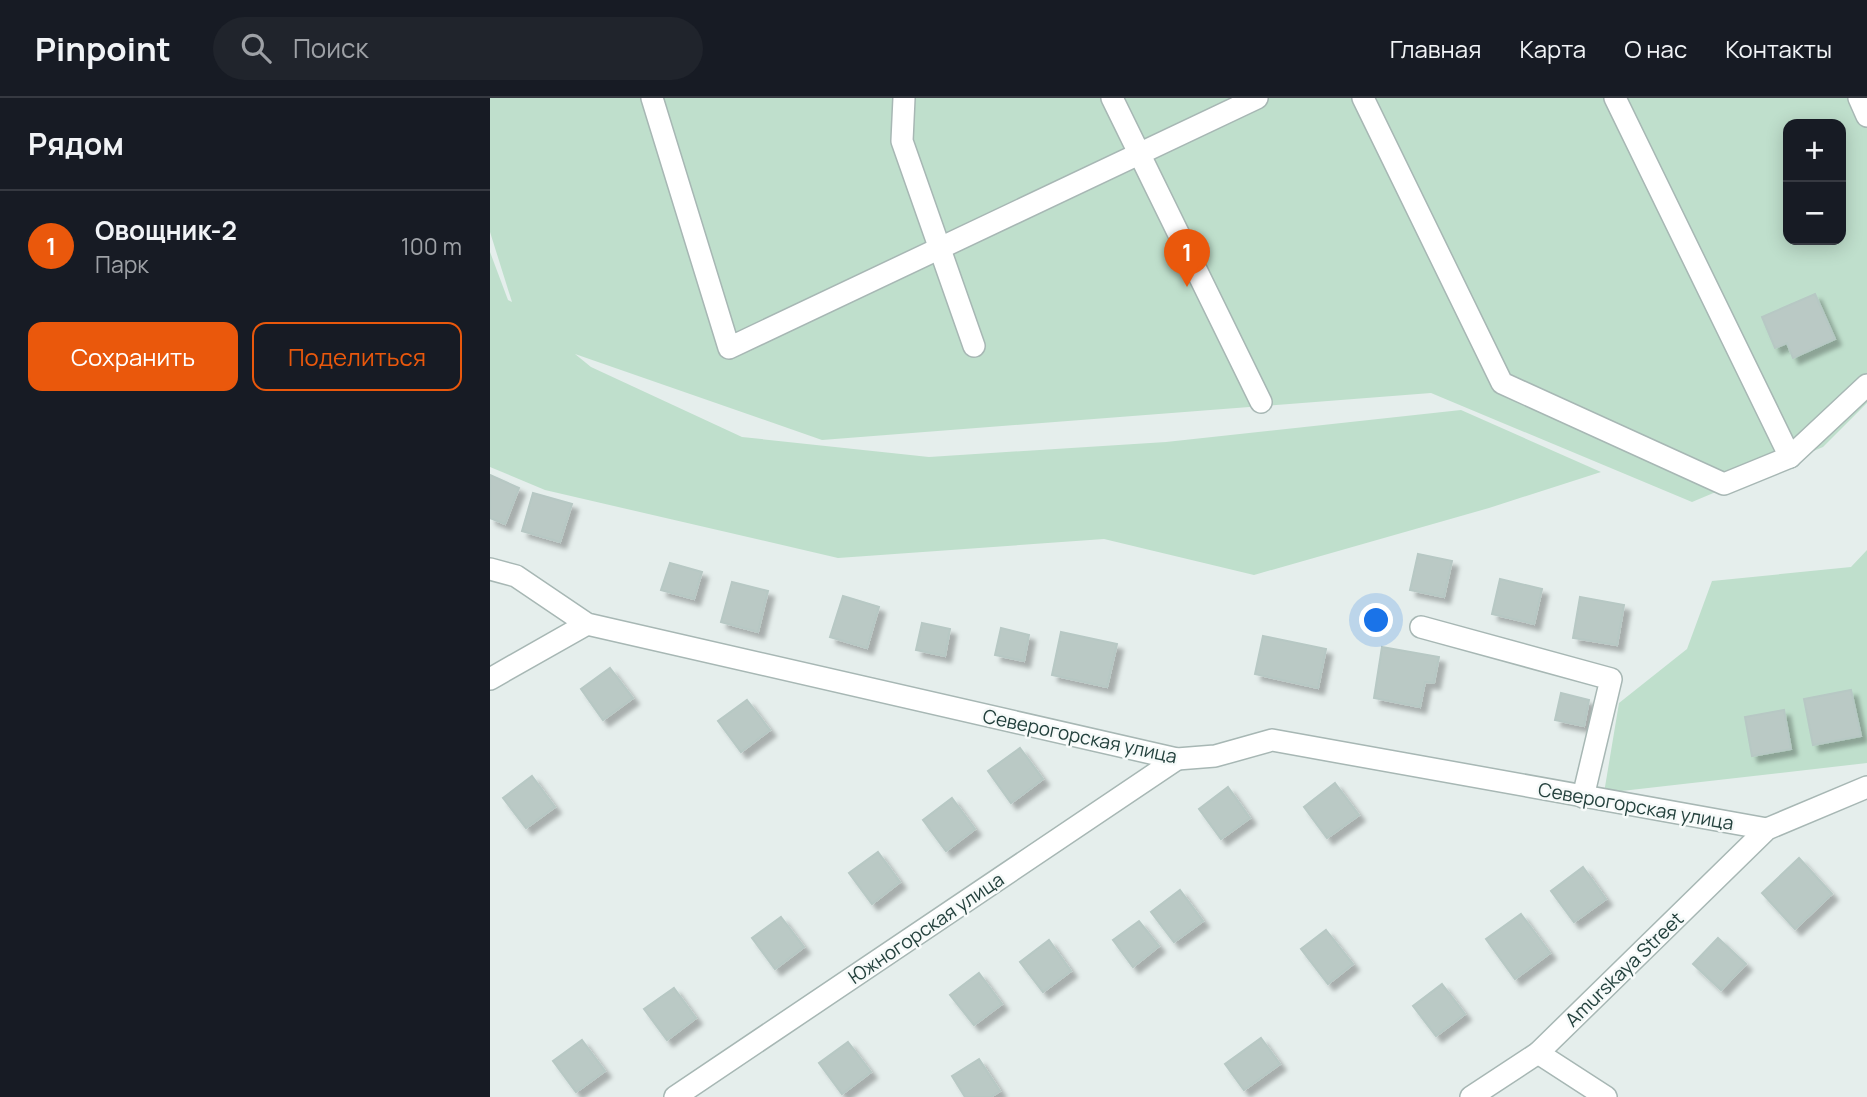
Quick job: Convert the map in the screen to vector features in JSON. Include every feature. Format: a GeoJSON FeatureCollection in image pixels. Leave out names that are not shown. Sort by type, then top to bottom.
{"type":"FeatureCollection","features":[{"type":"Feature","properties":{"kind":"street"},"geometry":{"type":"LineString","coordinates":[[652,98],[729,348],[1257,98]]}},
{"type":"Feature","properties":{"kind":"street"},"geometry":{"type":"LineString","coordinates":[[904,98],[902,141],[974,346]]}},
{"type":"Feature","properties":{"kind":"street"},"geometry":{"type":"LineString","coordinates":[[1112,98],[1261,402]]}},
{"type":"Feature","properties":{"kind":"street"},"geometry":{"type":"LineString","coordinates":[[1363,98],[1502,383],[1724,484],[1790,457],[1867,385]]}},
{"type":"Feature","properties":{"kind":"street"},"geometry":{"type":"LineString","coordinates":[[1615,98],[1790,457]]}},
{"type":"Feature","properties":{"kind":"street"},"geometry":{"type":"LineString","coordinates":[[1859,98],[1867,116]]}},
{"type":"Feature","properties":{"kind":"street"},"geometry":{"type":"LineString","coordinates":[[490,569],[516,576],[587,624],[490,679]]}},
{"type":"Feature","properties":{"kind":"street","name":"Северогорская улица"},"geometry":{"type":"LineString","coordinates":[[587,624],[1177,759],[1215,757],[1272,740],[1768,829]]}},
{"type":"Feature","properties":{"kind":"street"},"geometry":{"type":"LineString","coordinates":[[1421,627],[1611,678],[1583,797]]}},
{"type":"Feature","properties":{"kind":"street","name":"Южногорская улица"},"geometry":{"type":"LineString","coordinates":[[675,1097],[1177,759]]}},
{"type":"Feature","properties":{"kind":"street"},"geometry":{"type":"LineString","coordinates":[[1768,829],[1867,787]]}},
{"type":"Feature","properties":{"kind":"street","name":"Amurskaya Street"},"geometry":{"type":"LineString","coordinates":[[1471,1097],[1538,1053],[1768,829]]}},
{"type":"Feature","properties":{"kind":"street"},"geometry":{"type":"LineString","coordinates":[[1538,1053],[1606,1097]]}},
{"type":"Feature","properties":{"kind":"green space"},"geometry":{"type":"Polygon","coordinates":[[[490,98],[1867,98],[1867,403],[1823,447],[1692,502],[1431,393],[822,440],[575,354],[591,367],[742,437],[929,457],[1166,442],[1461,410],[1601,472],[1489,508],[1254,575],[1104,539],[838,558],[545,490],[490,467],[490,252],[508,300],[512,302],[490,232],[490,98]]]}},
{"type":"Feature","properties":{"kind":"green space"},"geometry":{"type":"Polygon","coordinates":[[[1867,550],[1867,763],[1604,793],[1619,703],[1687,649],[1712,581],[1851,567],[1867,550]]]}},
{"type":"Feature","properties":{"kind":"building"},"geometry":{"type":"Polygon","coordinates":[[[1815,294],[1835,339],[1793,358],[1787,343],[1775,348],[1762,317],[1815,294]]]}},
{"type":"Feature","properties":{"kind":"building"},"geometry":{"type":"Polygon","coordinates":[[[490,475],[519,488],[505,524],[490,518],[490,475]]]}},
{"type":"Feature","properties":{"kind":"building"},"geometry":{"type":"Polygon","coordinates":[[[533,493],[572,504],[560,542],[522,531],[533,493]]]}},
{"type":"Feature","properties":{"kind":"building"},"geometry":{"type":"Polygon","coordinates":[[[1418,554],[1452,561],[1444,597],[1410,590],[1418,554]]]}},
{"type":"Feature","properties":{"kind":"building"},"geometry":{"type":"Polygon","coordinates":[[[670,563],[702,572],[694,599],[661,590],[670,563]]]}},
{"type":"Feature","properties":{"kind":"building"},"geometry":{"type":"Polygon","coordinates":[[[1500,579],[1542,589],[1534,624],[1492,614],[1500,579]]]}},
{"type":"Feature","properties":{"kind":"building"},"geometry":{"type":"Polygon","coordinates":[[[732,582],[768,591],[758,632],[721,622],[732,582]]]}},
{"type":"Feature","properties":{"kind":"building"},"geometry":{"type":"Polygon","coordinates":[[[843,596],[879,607],[867,648],[830,637],[843,596]]]}},
{"type":"Feature","properties":{"kind":"building"},"geometry":{"type":"Polygon","coordinates":[[[1580,597],[1624,605],[1617,645],[1573,638],[1580,597]]]}},
{"type":"Feature","properties":{"kind":"building"},"geometry":{"type":"Polygon","coordinates":[[[922,623],[950,629],[945,656],[916,650],[922,623]]]}},
{"type":"Feature","properties":{"kind":"building"},"geometry":{"type":"Polygon","coordinates":[[[1001,628],[1029,635],[1024,661],[995,655],[1001,628]]]}},
{"type":"Feature","properties":{"kind":"building"},"geometry":{"type":"Polygon","coordinates":[[[1061,632],[1117,644],[1107,687],[1052,675],[1061,632]]]}},
{"type":"Feature","properties":{"kind":"building"},"geometry":{"type":"Polygon","coordinates":[[[1263,636],[1326,649],[1318,688],[1255,674],[1263,636]]]}},
{"type":"Feature","properties":{"kind":"building"},"geometry":{"type":"Polygon","coordinates":[[[1382,647],[1439,657],[1434,683],[1425,682],[1420,707],[1374,698],[1382,647]]]}},
{"type":"Feature","properties":{"kind":"building"},"geometry":{"type":"Polygon","coordinates":[[[610,668],[633,698],[603,720],[581,689],[610,668]]]}},
{"type":"Feature","properties":{"kind":"building"},"geometry":{"type":"Polygon","coordinates":[[[1851,690],[1861,736],[1813,745],[1804,699],[1851,690]]]}},
{"type":"Feature","properties":{"kind":"building"},"geometry":{"type":"Polygon","coordinates":[[[1561,693],[1589,700],[1584,726],[1555,720],[1561,693]]]}},
{"type":"Feature","properties":{"kind":"building"},"geometry":{"type":"Polygon","coordinates":[[[747,700],[770,730],[741,752],[718,721],[747,700]]]}},
{"type":"Feature","properties":{"kind":"building"},"geometry":{"type":"Polygon","coordinates":[[[1784,710],[1791,749],[1752,756],[1745,717],[1784,710]]]}},
{"type":"Feature","properties":{"kind":"building"},"geometry":{"type":"Polygon","coordinates":[[[1020,748],[1043,779],[1011,803],[988,771],[1020,748]]]}},
{"type":"Feature","properties":{"kind":"building"},"geometry":{"type":"Polygon","coordinates":[[[532,776],[555,807],[526,828],[503,798],[532,776]]]}},
{"type":"Feature","properties":{"kind":"building"},"geometry":{"type":"Polygon","coordinates":[[[1335,783],[1359,815],[1327,838],[1304,807],[1335,783]]]}},
{"type":"Feature","properties":{"kind":"building"},"geometry":{"type":"Polygon","coordinates":[[[1228,787],[1250,818],[1221,839],[1199,809],[1228,787]]]}},
{"type":"Feature","properties":{"kind":"building"},"geometry":{"type":"Polygon","coordinates":[[[952,798],[975,829],[946,851],[923,820],[952,798]]]}},
{"type":"Feature","properties":{"kind":"building"},"geometry":{"type":"Polygon","coordinates":[[[878,852],[900,882],[872,904],[849,873],[878,852]]]}},
{"type":"Feature","properties":{"kind":"building"},"geometry":{"type":"Polygon","coordinates":[[[1799,858],[1832,894],[1795,929],[1762,893],[1799,858]]]}},
{"type":"Feature","properties":{"kind":"building"},"geometry":{"type":"Polygon","coordinates":[[[1583,867],[1606,899],[1574,922],[1551,891],[1583,867]]]}},
{"type":"Feature","properties":{"kind":"building"},"geometry":{"type":"Polygon","coordinates":[[[1180,890],[1203,921],[1174,942],[1151,912],[1180,890]]]}},
{"type":"Feature","properties":{"kind":"building"},"geometry":{"type":"Polygon","coordinates":[[[1521,914],[1550,953],[1515,979],[1486,939],[1521,914]]]}},
{"type":"Feature","properties":{"kind":"building"},"geometry":{"type":"Polygon","coordinates":[[[781,917],[804,947],[775,969],[752,938],[781,917]]]}},
{"type":"Feature","properties":{"kind":"building"},"geometry":{"type":"Polygon","coordinates":[[[1139,921],[1159,946],[1133,967],[1113,940],[1139,921]]]}},
{"type":"Feature","properties":{"kind":"building"},"geometry":{"type":"Polygon","coordinates":[[[1326,930],[1353,964],[1328,984],[1301,949],[1326,930]]]}},
{"type":"Feature","properties":{"kind":"building"},"geometry":{"type":"Polygon","coordinates":[[[1718,938],[1746,964],[1721,990],[1693,964],[1718,938]]]}},
{"type":"Feature","properties":{"kind":"building"},"geometry":{"type":"Polygon","coordinates":[[[1049,940],[1071,971],[1043,992],[1020,962],[1049,940]]]}},
{"type":"Feature","properties":{"kind":"building"},"geometry":{"type":"Polygon","coordinates":[[[979,973],[1002,1004],[974,1025],[950,995],[979,973]]]}},
{"type":"Feature","properties":{"kind":"building"},"geometry":{"type":"Polygon","coordinates":[[[1442,984],[1465,1014],[1436,1036],[1413,1006],[1442,984]]]}},
{"type":"Feature","properties":{"kind":"building"},"geometry":{"type":"Polygon","coordinates":[[[674,988],[696,1018],[667,1040],[644,1009],[674,988]]]}},
{"type":"Feature","properties":{"kind":"building"},"geometry":{"type":"Polygon","coordinates":[[[1261,1038],[1280,1064],[1244,1090],[1225,1064],[1261,1038]]]}},
{"type":"Feature","properties":{"kind":"building"},"geometry":{"type":"Polygon","coordinates":[[[582,1040],[605,1071],[576,1092],[553,1061],[582,1040]]]}},
{"type":"Feature","properties":{"kind":"building"},"geometry":{"type":"Polygon","coordinates":[[[848,1042],[871,1072],[842,1094],[819,1063],[848,1042]]]}},
{"type":"Feature","properties":{"kind":"building"},"geometry":{"type":"Polygon","coordinates":[[[979,1059],[1000,1091],[991,1097],[965,1097],[952,1076],[979,1059]]]}},
{"type":"Feature","properties":{"kind":"place","name":"Овощник-2"},"geometry":{"type":"Point","coordinates":[1187,287]}}]}
